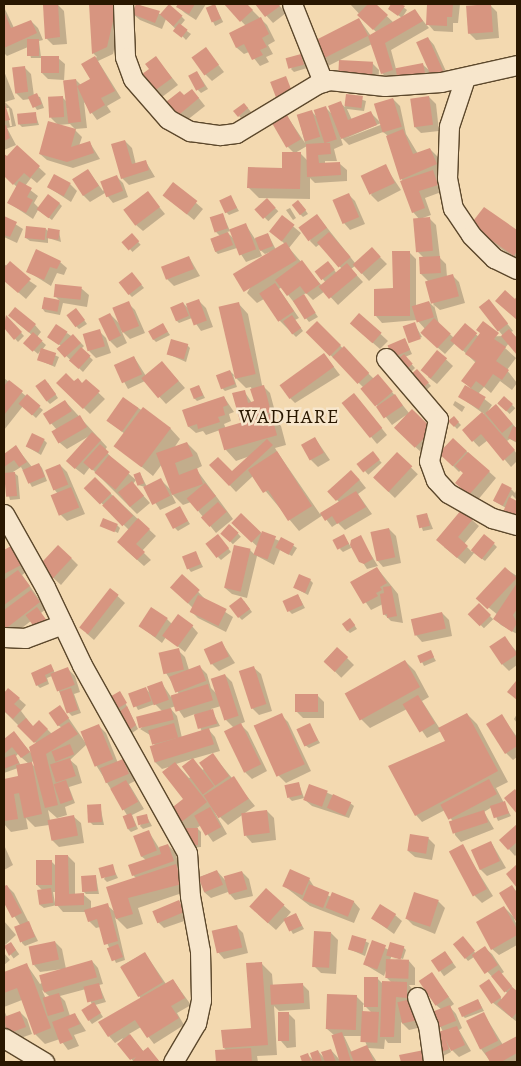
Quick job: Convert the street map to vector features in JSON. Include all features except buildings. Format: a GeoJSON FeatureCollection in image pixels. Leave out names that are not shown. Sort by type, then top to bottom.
{"type":"FeatureCollection","features":[{"type":"Feature","properties":{"kind":"street"},"geometry":{"type":"LineString","coordinates":[[123,4],[124,49],[133,79],[168,119],[190,131],[220,135],[236,133],[323,82],[385,86],[465,78],[517,65]]}},
{"type":"Feature","properties":{"kind":"street"},"geometry":{"type":"LineString","coordinates":[[292,4],[323,82]]}},
{"type":"Feature","properties":{"kind":"street"},"geometry":{"type":"LineString","coordinates":[[465,78],[450,126],[447,178],[453,208],[470,235],[494,258],[517,269]]}},
{"type":"Feature","properties":{"kind":"street"},"geometry":{"type":"LineString","coordinates":[[386,358],[438,419],[429,461],[436,480],[448,492],[492,518],[517,525]]}},
{"type":"Feature","properties":{"kind":"street"},"geometry":{"type":"LineString","coordinates":[[4,514],[63,624],[82,665],[187,853],[190,896],[200,952],[200,1000],[196,1023],[173,1062]]}},
{"type":"Feature","properties":{"kind":"street"},"geometry":{"type":"LineString","coordinates":[[4,637],[26,638],[63,624]]}},
{"type":"Feature","properties":{"kind":"street"},"geometry":{"type":"LineString","coordinates":[[417,997],[428,1024],[433,1062]]}},
{"type":"Feature","properties":{"kind":"street"},"geometry":{"type":"LineString","coordinates":[[4,1038],[44,1062]]}},
{"type":"Feature","properties":{"kind":"district","name":"WADHARE"},"geometry":{"type":"Point","coordinates":[289,416]}}]}
